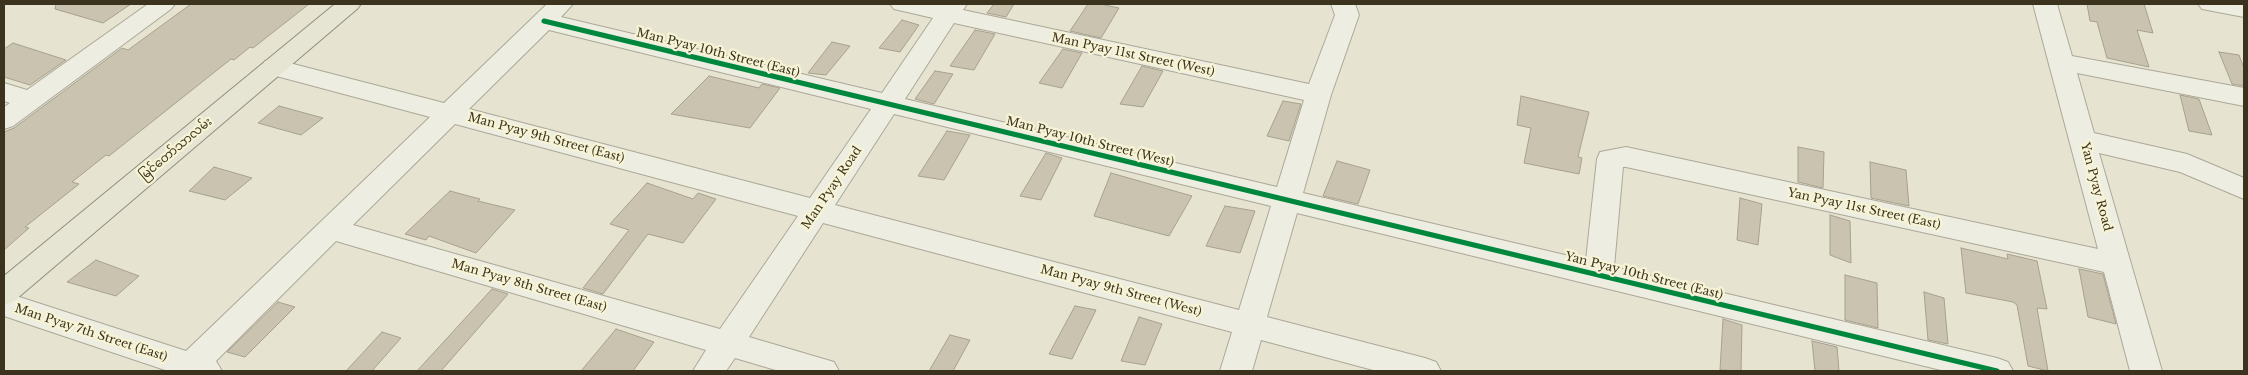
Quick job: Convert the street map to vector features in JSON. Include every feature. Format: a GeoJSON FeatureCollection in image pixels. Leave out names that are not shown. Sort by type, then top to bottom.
{"type":"FeatureCollection","features":[{"type":"Feature","properties":{"kind":"main road","name":"မြင်တော်သာလမ်း"},"geometry":{"type":"LineString","coordinates":[[4,293],[349,4]]}},
{"type":"Feature","properties":{"kind":"street"},"geometry":{"type":"LineString","coordinates":[[4,120],[163,4]]}},
{"type":"Feature","properties":{"kind":"street","name":"Man Pyay 11st Street (West)"},"geometry":{"type":"LineString","coordinates":[[902,4],[952,9],[1318,95]]}},
{"type":"Feature","properties":{"kind":"street","name":"Yan Pyay Road"},"geometry":{"type":"LineString","coordinates":[[2045,4],[2146,371]]}},
{"type":"Feature","properties":{"kind":"street"},"geometry":{"type":"LineString","coordinates":[[2210,4],[2244,10]]}},
{"type":"Feature","properties":{"kind":"street"},"geometry":{"type":"LineString","coordinates":[[1236,371],[1318,95],[1347,15],[1345,5]]}},
{"type":"Feature","properties":{"kind":"street","name":"Man Pyay Road"},"geometry":{"type":"LineString","coordinates":[[709,371],[952,9]]}},
{"type":"Feature","properties":{"kind":"street"},"geometry":{"type":"LineString","coordinates":[[195,369],[331,229],[553,12]]}},
{"type":"Feature","properties":{"kind":"street","name":"Man Pyay 10th Street (East)"},"geometry":{"type":"LineString","coordinates":[[553,12],[888,104]]}},
{"type":"Feature","properties":{"kind":"street"},"geometry":{"type":"LineString","coordinates":[[2061,62],[2244,97]]}},
{"type":"Feature","properties":{"kind":"street","name":"Man Pyay 9th Street (East)"},"geometry":{"type":"LineString","coordinates":[[274,67],[451,112],[817,211]]}},
{"type":"Feature","properties":{"kind":"street"},"geometry":{"type":"LineString","coordinates":[[4,92],[31,100]]}},
{"type":"Feature","properties":{"kind":"street","name":"Man Pyay 10th Street (West)"},"geometry":{"type":"LineString","coordinates":[[888,104],[1287,200]]}},
{"type":"Feature","properties":{"kind":"street"},"geometry":{"type":"LineString","coordinates":[[2083,140],[2187,164],[2244,189]]}},
{"type":"Feature","properties":{"kind":"street","name":"Yan Pyay 11st Street (East)"},"geometry":{"type":"LineString","coordinates":[[1598,275],[1610,159],[1626,157],[2117,264]]}},
{"type":"Feature","properties":{"kind":"street","name":"Yan Pyay 10th Street (East)"},"geometry":{"type":"LineString","coordinates":[[1287,200],[1998,371]]}},
{"type":"Feature","properties":{"kind":"street","name":"Man Pyay 9th Street (West)"},"geometry":{"type":"LineString","coordinates":[[817,211],[1425,371]]}},
{"type":"Feature","properties":{"kind":"street","name":"Man Pyay 8th Street (East)"},"geometry":{"type":"LineString","coordinates":[[331,229],[823,371]]}},
{"type":"Feature","properties":{"kind":"street","name":"Man Pyay 7th Street (East)"},"geometry":{"type":"LineString","coordinates":[[4,304],[195,369]]}},
{"type":"Feature","properties":{"kind":"building"},"geometry":{"type":"Polygon","coordinates":[[[56,4],[131,4],[103,23],[55,9],[56,4]]]}},
{"type":"Feature","properties":{"kind":"building"},"geometry":{"type":"Polygon","coordinates":[[[191,4],[309,4],[253,48],[250,47],[234,60],[231,59],[109,156],[106,155],[72,182],[79,184],[25,227],[29,228],[4,250],[4,132],[14,128],[122,48],[128,50],[191,4]]]}},
{"type":"Feature","properties":{"kind":"building"},"geometry":{"type":"Polygon","coordinates":[[[994,4],[1014,4],[1006,17],[987,13],[994,4]]]}},
{"type":"Feature","properties":{"kind":"building"},"geometry":{"type":"Polygon","coordinates":[[[1088,4],[1100,4],[1119,8],[1101,38],[1070,31],[1088,4]]]}},
{"type":"Feature","properties":{"kind":"building"},"geometry":{"type":"Polygon","coordinates":[[[2087,4],[2144,4],[2153,33],[2137,30],[2149,67],[2107,58],[2097,22],[2090,21],[2087,4]]]}},
{"type":"Feature","properties":{"kind":"building"},"geometry":{"type":"Polygon","coordinates":[[[902,20],[919,25],[900,52],[879,48],[902,20]]]}},
{"type":"Feature","properties":{"kind":"building"},"geometry":{"type":"Polygon","coordinates":[[[975,30],[995,34],[974,70],[950,66],[975,30]]]}},
{"type":"Feature","properties":{"kind":"building"},"geometry":{"type":"Polygon","coordinates":[[[832,42],[850,46],[826,75],[808,73],[832,42]]]}},
{"type":"Feature","properties":{"kind":"building"},"geometry":{"type":"Polygon","coordinates":[[[13,43],[66,60],[30,85],[4,77],[4,49],[13,43]]]}},
{"type":"Feature","properties":{"kind":"building"},"geometry":{"type":"Polygon","coordinates":[[[1063,49],[1082,53],[1062,88],[1039,83],[1063,49]]]}},
{"type":"Feature","properties":{"kind":"building"},"geometry":{"type":"Polygon","coordinates":[[[2219,52],[2239,55],[2244,68],[2244,86],[2232,84],[2219,52]]]}},
{"type":"Feature","properties":{"kind":"building"},"geometry":{"type":"Polygon","coordinates":[[[1142,66],[1163,71],[1143,107],[1120,104],[1142,66]]]}},
{"type":"Feature","properties":{"kind":"building"},"geometry":{"type":"Polygon","coordinates":[[[935,71],[953,74],[934,104],[915,99],[935,71]]]}},
{"type":"Feature","properties":{"kind":"building"},"geometry":{"type":"Polygon","coordinates":[[[709,76],[759,88],[762,84],[780,88],[750,128],[671,114],[709,76]]]}},
{"type":"Feature","properties":{"kind":"building"},"geometry":{"type":"Polygon","coordinates":[[[2180,95],[2199,99],[2212,135],[2189,131],[2180,95]]]}},
{"type":"Feature","properties":{"kind":"building"},"geometry":{"type":"Polygon","coordinates":[[[1521,96],[1589,112],[1578,157],[1582,158],[1579,174],[1524,163],[1531,128],[1517,125],[1521,96]]]}},
{"type":"Feature","properties":{"kind":"building"},"geometry":{"type":"Polygon","coordinates":[[[1283,101],[1301,104],[1289,141],[1267,136],[1283,101]]]}},
{"type":"Feature","properties":{"kind":"building"},"geometry":{"type":"Polygon","coordinates":[[[279,106],[323,118],[301,135],[258,123],[279,106]]]}},
{"type":"Feature","properties":{"kind":"building"},"geometry":{"type":"Polygon","coordinates":[[[947,131],[970,135],[944,180],[918,176],[947,131]]]}},
{"type":"Feature","properties":{"kind":"building"},"geometry":{"type":"Polygon","coordinates":[[[1798,147],[1824,152],[1823,188],[1798,182],[1798,147]]]}},
{"type":"Feature","properties":{"kind":"building"},"geometry":{"type":"Polygon","coordinates":[[[1046,153],[1062,158],[1041,200],[1020,196],[1046,153]]]}},
{"type":"Feature","properties":{"kind":"building"},"geometry":{"type":"Polygon","coordinates":[[[1337,161],[1370,170],[1358,204],[1323,196],[1337,161]]]}},
{"type":"Feature","properties":{"kind":"building"},"geometry":{"type":"Polygon","coordinates":[[[1870,162],[1906,170],[1909,206],[1871,198],[1870,162]]]}},
{"type":"Feature","properties":{"kind":"building"},"geometry":{"type":"Polygon","coordinates":[[[214,167],[252,178],[225,200],[189,191],[214,167]]]}},
{"type":"Feature","properties":{"kind":"building"},"geometry":{"type":"Polygon","coordinates":[[[1111,173],[1192,196],[1169,236],[1094,216],[1111,173]]]}},
{"type":"Feature","properties":{"kind":"building"},"geometry":{"type":"Polygon","coordinates":[[[647,183],[693,199],[698,193],[716,199],[683,243],[648,234],[603,294],[583,288],[629,230],[610,224],[647,183]]]}},
{"type":"Feature","properties":{"kind":"building"},"geometry":{"type":"Polygon","coordinates":[[[450,191],[480,199],[478,201],[515,210],[476,253],[429,236],[426,240],[405,234],[450,191]]]}},
{"type":"Feature","properties":{"kind":"building"},"geometry":{"type":"Polygon","coordinates":[[[1740,198],[1762,204],[1758,245],[1737,240],[1740,198]]]}},
{"type":"Feature","properties":{"kind":"building"},"geometry":{"type":"Polygon","coordinates":[[[1225,206],[1255,211],[1240,253],[1206,246],[1225,206]]]}},
{"type":"Feature","properties":{"kind":"building"},"geometry":{"type":"Polygon","coordinates":[[[1830,215],[1850,221],[1851,263],[1830,255],[1830,215]]]}},
{"type":"Feature","properties":{"kind":"building"},"geometry":{"type":"Polygon","coordinates":[[[1961,248],[2008,259],[2007,254],[2037,261],[2047,309],[2037,308],[2048,371],[2028,366],[2017,305],[2013,302],[1966,293],[1961,248]]]}},
{"type":"Feature","properties":{"kind":"building"},"geometry":{"type":"Polygon","coordinates":[[[96,260],[139,276],[116,296],[67,282],[96,260]]]}},
{"type":"Feature","properties":{"kind":"building"},"geometry":{"type":"Polygon","coordinates":[[[2079,269],[2103,274],[2116,324],[2088,317],[2079,269]]]}},
{"type":"Feature","properties":{"kind":"building"},"geometry":{"type":"Polygon","coordinates":[[[1845,275],[1877,283],[1878,328],[1845,320],[1845,275]]]}},
{"type":"Feature","properties":{"kind":"building"},"geometry":{"type":"Polygon","coordinates":[[[492,289],[508,294],[441,371],[417,371],[492,289]]]}},
{"type":"Feature","properties":{"kind":"building"},"geometry":{"type":"Polygon","coordinates":[[[1924,292],[1944,298],[1948,344],[1928,340],[1924,292]]]}},
{"type":"Feature","properties":{"kind":"building"},"geometry":{"type":"Polygon","coordinates":[[[278,302],[295,307],[245,357],[227,352],[278,302]]]}},
{"type":"Feature","properties":{"kind":"building"},"geometry":{"type":"Polygon","coordinates":[[[1075,306],[1096,310],[1072,359],[1049,354],[1075,306]]]}},
{"type":"Feature","properties":{"kind":"building"},"geometry":{"type":"Polygon","coordinates":[[[1139,317],[1162,324],[1145,365],[1121,361],[1139,317]]]}},
{"type":"Feature","properties":{"kind":"building"},"geometry":{"type":"Polygon","coordinates":[[[1723,319],[1742,325],[1741,371],[1720,370],[1723,319]]]}},
{"type":"Feature","properties":{"kind":"building"},"geometry":{"type":"Polygon","coordinates":[[[616,329],[654,342],[633,371],[581,371],[616,329]]]}},
{"type":"Feature","properties":{"kind":"building"},"geometry":{"type":"Polygon","coordinates":[[[382,332],[401,338],[372,371],[346,371],[382,332]]]}},
{"type":"Feature","properties":{"kind":"building"},"geometry":{"type":"Polygon","coordinates":[[[950,335],[970,340],[953,371],[929,371],[950,335]]]}},
{"type":"Feature","properties":{"kind":"building"},"geometry":{"type":"Polygon","coordinates":[[[1812,341],[1837,347],[1839,371],[1815,371],[1812,341]]]}},
{"type":"Feature","properties":{"kind":"cycle path"},"geometry":{"type":"LineString","coordinates":[[544,21],[1997,371]]}}]}
